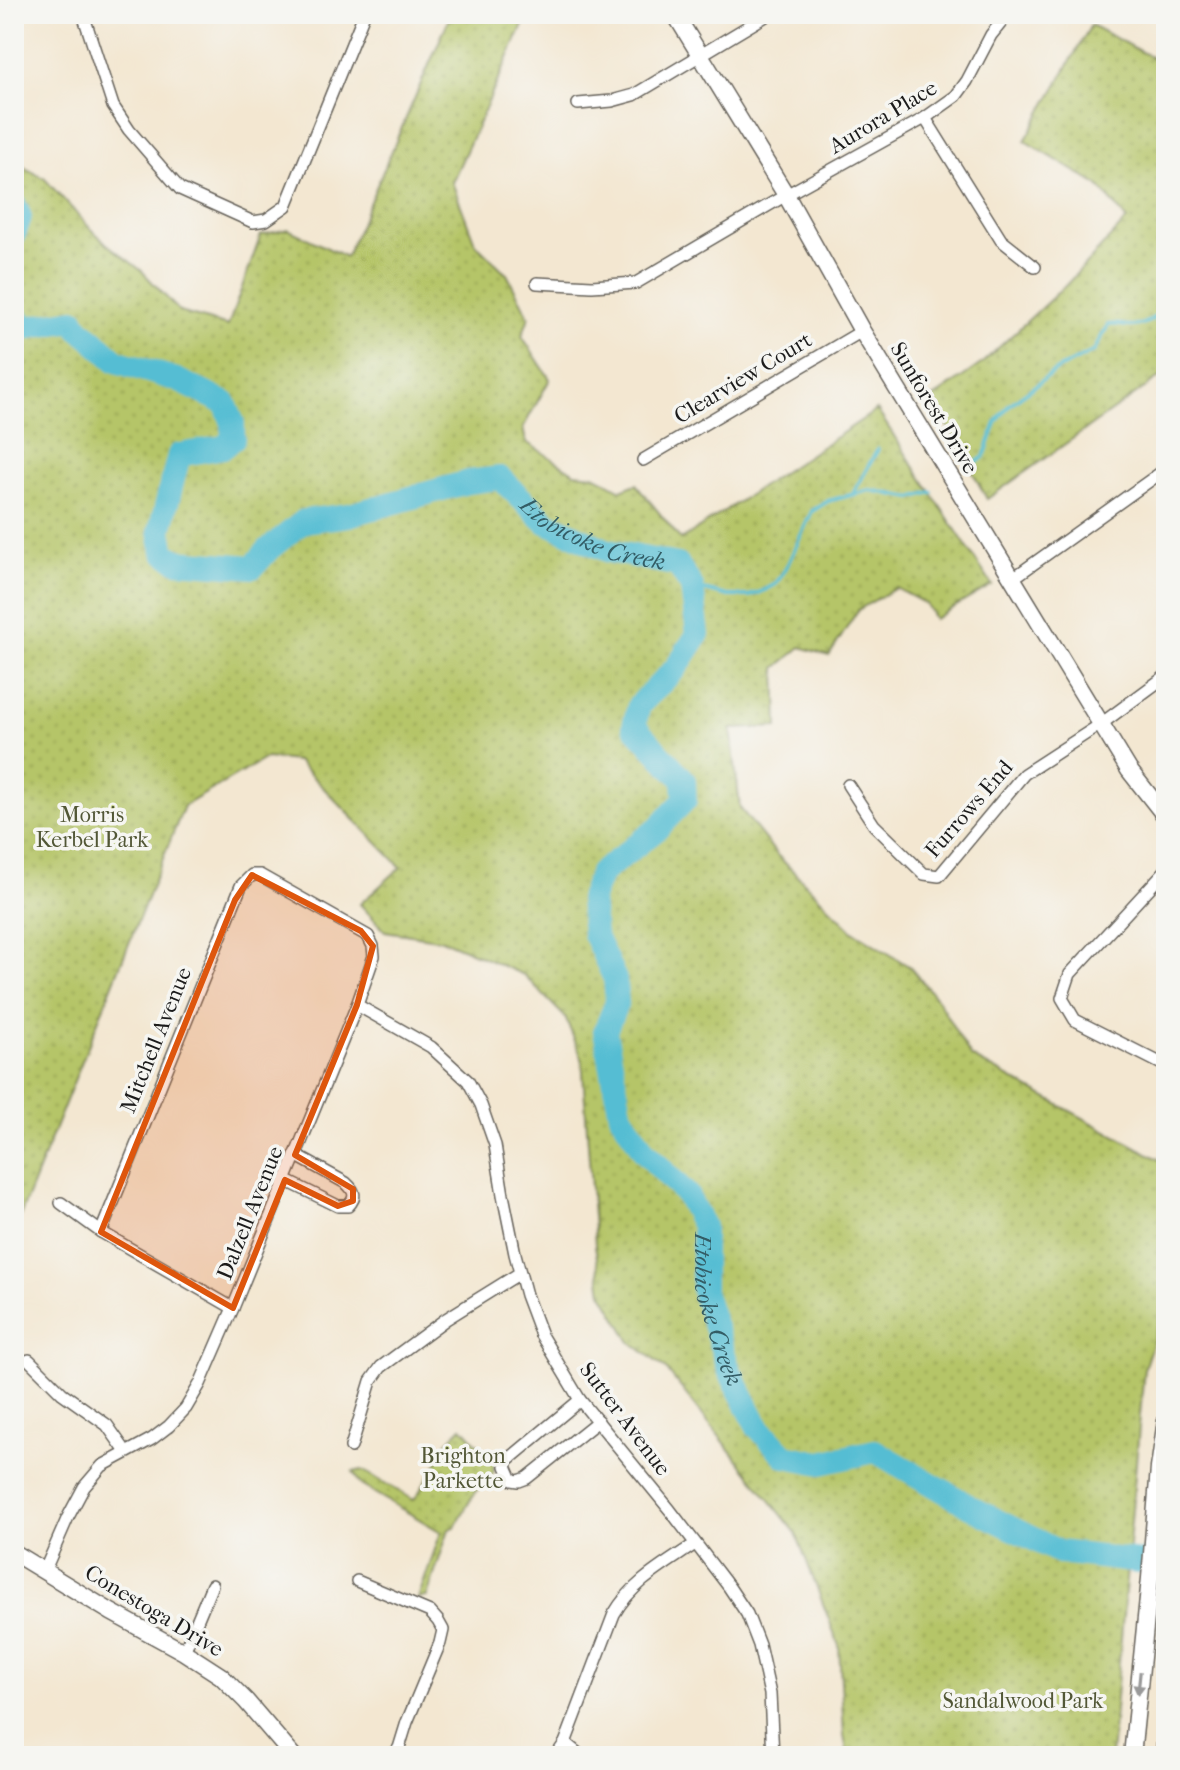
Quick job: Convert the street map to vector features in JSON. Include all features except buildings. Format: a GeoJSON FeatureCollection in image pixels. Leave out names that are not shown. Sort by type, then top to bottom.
{"type":"FeatureCollection","features":[{"type":"Feature","properties":{"kind":"street"},"geometry":{"type":"LineString","coordinates":[[83,14],[113,106],[129,130],[180,189],[253,222],[266,220],[286,206],[364,14]]}},
{"type":"Feature","properties":{"kind":"street","name":"Sunforest Drive"},"geometry":{"type":"LineString","coordinates":[[675,14],[786,195],[862,331],[1012,579],[1129,770],[1166,817]]}},
{"type":"Feature","properties":{"kind":"street"},"geometry":{"type":"LineString","coordinates":[[578,104],[612,101],[634,95],[769,14]]}},
{"type":"Feature","properties":{"kind":"street","name":"Aurora Place"},"geometry":{"type":"LineString","coordinates":[[537,283],[592,286],[636,283],[925,118],[956,96],[991,35],[1008,14]]}},
{"type":"Feature","properties":{"kind":"street"},"geometry":{"type":"LineString","coordinates":[[925,118],[1001,240],[1035,267]]}},
{"type":"Feature","properties":{"kind":"street","name":"Clearview Court"},"geometry":{"type":"LineString","coordinates":[[643,460],[862,331]]}},
{"type":"Feature","properties":{"kind":"street"},"geometry":{"type":"LineString","coordinates":[[1012,579],[1166,469]]}},
{"type":"Feature","properties":{"kind":"street"},"geometry":{"type":"LineString","coordinates":[[1101,724],[1166,676]]}},
{"type":"Feature","properties":{"kind":"street","name":"Furrows End"},"geometry":{"type":"LineString","coordinates":[[848,785],[874,825],[924,874],[939,876],[1024,774],[1101,724]]}},
{"type":"Feature","properties":{"kind":"street"},"geometry":{"type":"LineString","coordinates":[[1166,870],[1070,974],[1062,998],[1075,1020],[1166,1066]]}},
{"type":"Feature","properties":{"kind":"street","name":"Mitchell Avenue"},"geometry":{"type":"LineString","coordinates":[[101,1232],[241,886],[252,875],[261,875]]}},
{"type":"Feature","properties":{"kind":"street","name":"Dalzell Avenue"},"geometry":{"type":"LineString","coordinates":[[44,1572],[84,1487],[102,1466],[152,1439],[169,1426],[186,1408],[200,1384],[357,1005],[374,956],[368,936],[261,875]]}},
{"type":"Feature","properties":{"kind":"street","name":"Sutter Avenue"},"geometry":{"type":"LineString","coordinates":[[357,1005],[431,1047],[468,1081],[481,1105],[495,1145],[520,1273],[541,1335],[580,1400],[729,1587],[747,1614],[756,1635],[770,1694],[773,1756]]}},
{"type":"Feature","properties":{"kind":"street"},"geometry":{"type":"LineString","coordinates":[[285,1180],[338,1206],[348,1206],[353,1201],[353,1189],[346,1183],[295,1155]]}},
{"type":"Feature","properties":{"kind":"street"},"geometry":{"type":"LineString","coordinates":[[61,1203],[101,1232],[233,1308]]}},
{"type":"Feature","properties":{"kind":"street"},"geometry":{"type":"LineString","coordinates":[[351,1447],[371,1381],[381,1367],[446,1319],[520,1273]]}},
{"type":"Feature","properties":{"kind":"street"},"geometry":{"type":"LineString","coordinates":[[29,1360],[62,1393],[107,1425],[126,1452]]}},
{"type":"Feature","properties":{"kind":"street"},"geometry":{"type":"LineString","coordinates":[[580,1400],[508,1460],[506,1466],[512,1480],[527,1478],[598,1421]]}},
{"type":"Feature","properties":{"kind":"street"},"geometry":{"type":"LineString","coordinates":[[1132,1756],[1166,1420]]}},
{"type":"Feature","properties":{"kind":"street"},"geometry":{"type":"LineString","coordinates":[[556,1756],[565,1743],[621,1602],[635,1586],[695,1544]]}},
{"type":"Feature","properties":{"kind":"street","name":"Conestoga Drive"},"geometry":{"type":"LineString","coordinates":[[14,1553],[221,1676],[293,1756]]}},
{"type":"Feature","properties":{"kind":"street"},"geometry":{"type":"LineString","coordinates":[[357,1581],[430,1612],[443,1630],[399,1748],[392,1756]]}},
{"type":"Feature","properties":{"kind":"street"},"geometry":{"type":"LineString","coordinates":[[184,1652],[212,1585]]}},
{"type":"Feature","properties":{"kind":"street"},"geometry":{"type":"LineString","coordinates":[[1165,1750],[1166,1726]]}},
{"type":"Feature","properties":{"kind":"street"},"geometry":{"type":"LineString","coordinates":[[565,1743],[581,1756]]}},
{"type":"Feature","properties":{"kind":"highlighted area"},"geometry":{"type":"Polygon","coordinates":[[[252,875],[361,931],[373,946],[357,1005],[295,1155],[353,1189],[353,1201],[338,1206],[285,1180],[233,1308],[101,1232],[235,900],[252,875]]]}},
{"type":"Feature","properties":{"kind":"green space"},"geometry":{"type":"Polygon","coordinates":[[[451,14],[528,14],[452,182],[475,243],[507,274],[529,317],[522,336],[550,379],[523,428],[526,442],[575,473],[594,475],[621,490],[636,484],[681,540],[877,410],[992,585],[934,619],[926,604],[896,588],[858,610],[829,656],[801,647],[776,668],[778,727],[731,729],[740,808],[778,856],[853,931],[910,967],[937,999],[971,1057],[1166,1163],[1166,1302],[1144,1369],[1111,1756],[848,1756],[839,1646],[796,1533],[666,1369],[631,1342],[602,1292],[595,1245],[582,1058],[565,1017],[524,975],[443,940],[385,931],[360,904],[401,867],[297,761],[266,758],[184,806],[14,1231],[14,162],[44,178],[87,225],[142,271],[180,312],[228,326],[261,235],[288,229],[346,257],[451,14]]]}},
{"type":"Feature","properties":{"kind":"green space"},"geometry":{"type":"Polygon","coordinates":[[[1091,25],[1166,65],[1166,373],[987,499],[933,398],[981,364],[1067,284],[1127,220],[1099,186],[1025,141],[1091,25]]]}},
{"type":"Feature","properties":{"kind":"green space","name":"Brighton Parkette"},"geometry":{"type":"Polygon","coordinates":[[[462,1427],[494,1462],[494,1472],[475,1492],[455,1527],[449,1529],[427,1597],[418,1599],[441,1532],[361,1485],[353,1472],[362,1470],[414,1500],[447,1442],[462,1427]]]}},
{"type":"Feature","properties":{"kind":"waterway","name":"Etobicoke Creek"},"geometry":{"type":"LineString","coordinates":[[14,204],[20,217],[14,234]]}},
{"type":"Feature","properties":{"kind":"waterway"},"geometry":{"type":"LineString","coordinates":[[974,464],[984,457],[996,423],[1009,405],[1055,371],[1094,351],[1108,325],[1137,326],[1157,316],[1166,285]]}},
{"type":"Feature","properties":{"kind":"waterway","name":"Etobicoke Creek"},"geometry":{"type":"LineString","coordinates":[[14,312],[25,328],[74,320],[116,361],[177,380],[225,403],[233,423],[233,439],[224,447],[179,455],[160,531],[164,552],[177,561],[253,567],[269,549],[304,521],[349,515],[468,482],[500,478],[546,522],[608,551],[678,565],[692,587],[698,634],[676,668],[639,705],[634,726],[684,780],[685,800],[656,830],[601,873],[591,898],[594,934],[615,979],[617,1002],[605,1031],[621,1115],[644,1151],[687,1195],[703,1226],[703,1291],[729,1370],[758,1427],[785,1456],[821,1463],[875,1451],[978,1511],[1059,1552],[1140,1562]]}},
{"type":"Feature","properties":{"kind":"waterway"},"geometry":{"type":"LineString","coordinates":[[854,492],[878,449]]}},
{"type":"Feature","properties":{"kind":"waterway"},"geometry":{"type":"LineString","coordinates":[[692,587],[728,596],[749,596],[761,592],[776,584],[812,511],[828,501],[870,490],[912,498],[932,492]]}},
{"type":"Feature","properties":{"kind":"park label","name":"Morris Kerbel Park"},"geometry":{"type":"Point","coordinates":[92,828]}},
{"type":"Feature","properties":{"kind":"park label","name":"Sandalwood Park"},"geometry":{"type":"Point","coordinates":[1023,1701]}}]}
